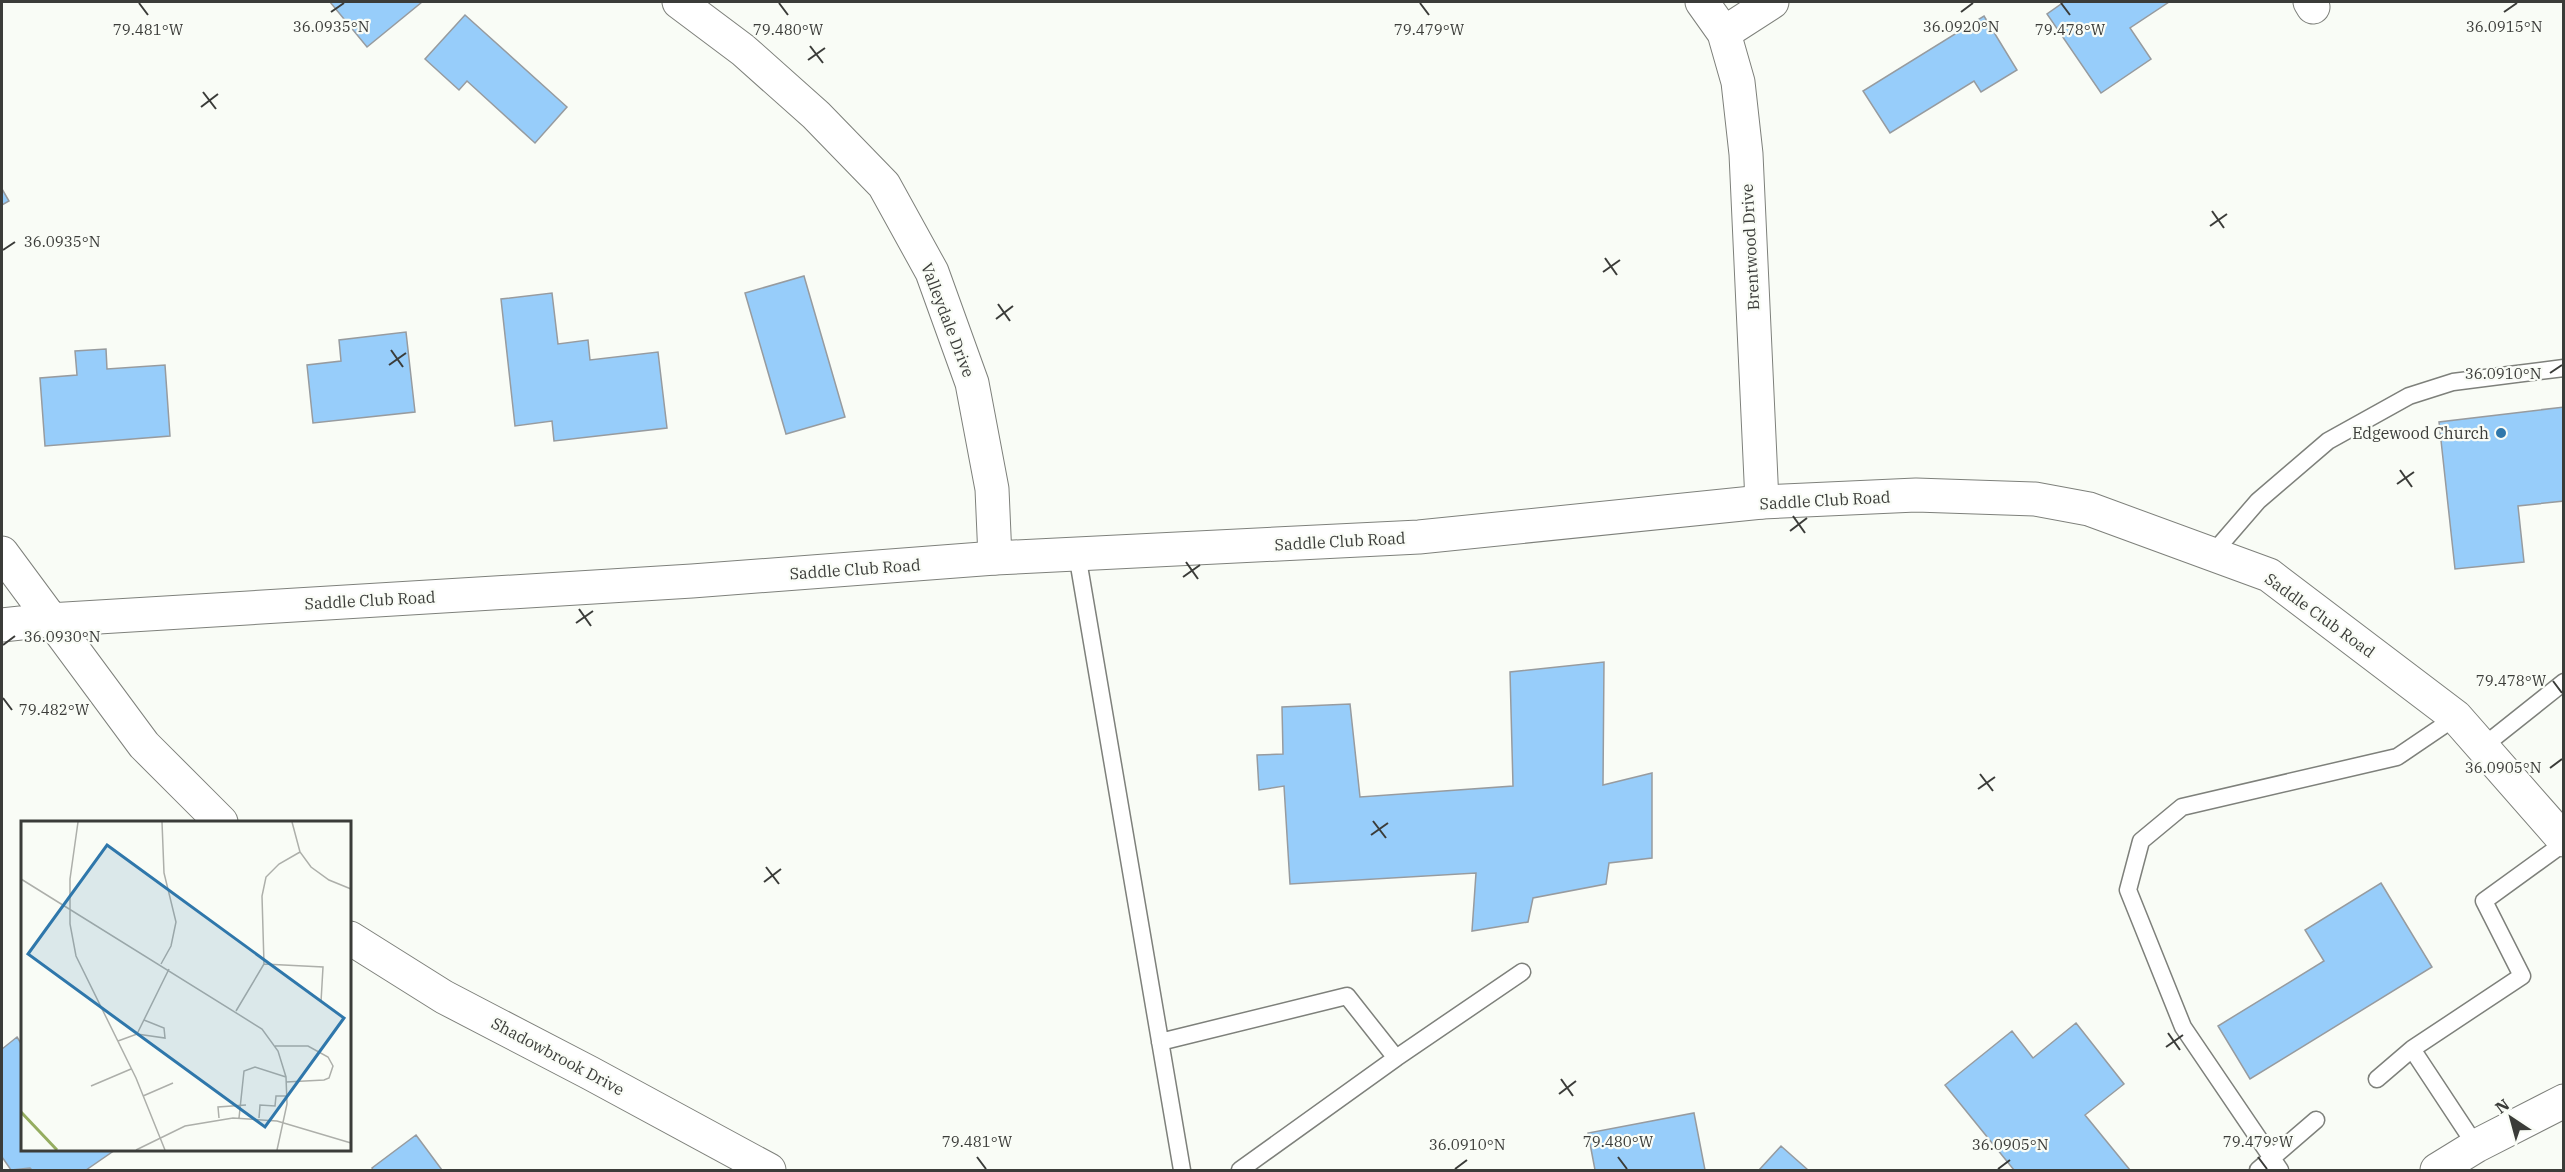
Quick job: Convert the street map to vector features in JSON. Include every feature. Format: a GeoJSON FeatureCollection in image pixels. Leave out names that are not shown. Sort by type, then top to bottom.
{"type":"FeatureCollection","features":[{"type":"Feature","properties":{"kind":"street","name":"Valleydale Drive"},"geometry":{"type":"LineString","coordinates":[[679,2],[743,50],[800,101],[884,185],[932,272],[972,383],[992,489],[995,558]]}},
{"type":"Feature","properties":{"kind":"street","name":"Brentwood Drive"},"geometry":{"type":"LineString","coordinates":[[1702,2],[1724,33],[1738,82],[1746,154],[1762,502]]}},
{"type":"Feature","properties":{"kind":"street"},"geometry":{"type":"LineString","coordinates":[[1724,33],[1772,2]]}},
{"type":"Feature","properties":{"kind":"street","name":"Saddle Club Road"},"geometry":{"type":"LineString","coordinates":[[2,625],[49,620],[692,581],[995,558],[1419,537],[1762,502],[1916,495],[2035,499],[2090,509],[2269,575],[2456,717],[2564,842]]}},
{"type":"Feature","properties":{"kind":"street"},"geometry":{"type":"LineString","coordinates":[[2,553],[49,620],[144,745],[220,821]]}},
{"type":"Feature","properties":{"kind":"street","name":"Shadowbrook Drive"},"geometry":{"type":"LineString","coordinates":[[351,939],[444,997],[590,1072],[769,1170]]}},
{"type":"Feature","properties":{"kind":"street"},"geometry":{"type":"LineString","coordinates":[[2437,1170],[2476,1146],[2564,1101]]}},
{"type":"Feature","properties":{"kind":"lane"},"geometry":{"type":"LineString","coordinates":[[2213,553],[2258,501],[2328,441],[2409,396],[2453,382],[2564,368]]}},
{"type":"Feature","properties":{"kind":"lane"},"geometry":{"type":"LineString","coordinates":[[1077,554],[1182,1170]]}},
{"type":"Feature","properties":{"kind":"lane"},"geometry":{"type":"LineString","coordinates":[[2481,748],[2564,682]]}},
{"type":"Feature","properties":{"kind":"lane"},"geometry":{"type":"LineString","coordinates":[[2276,1165],[2183,1027],[2128,890],[2141,841],[2182,807],[2397,757],[2456,717]]}},
{"type":"Feature","properties":{"kind":"lane"},"geometry":{"type":"LineString","coordinates":[[2376,1079],[2412,1049],[2522,976],[2484,901],[2564,842]]}},
{"type":"Feature","properties":{"kind":"lane"},"geometry":{"type":"LineString","coordinates":[[1240,1170],[1396,1058],[1522,972]]}},
{"type":"Feature","properties":{"kind":"lane"},"geometry":{"type":"LineString","coordinates":[[1160,1042],[1347,996],[1396,1058]]}},
{"type":"Feature","properties":{"kind":"lane"},"geometry":{"type":"LineString","coordinates":[[2412,1049],[2476,1146]]}},
{"type":"Feature","properties":{"kind":"lane"},"geometry":{"type":"LineString","coordinates":[[2259,1170],[2276,1165],[2316,1120]]}},
{"type":"Feature","properties":{"kind":"building"},"geometry":{"type":"Polygon","coordinates":[[[330,2],[422,2],[367,47],[330,2]]]}},
{"type":"Feature","properties":{"kind":"building"},"geometry":{"type":"Polygon","coordinates":[[[2064,2],[2169,2],[2130,28],[2151,59],[2101,93],[2047,14],[2064,2]]]}},
{"type":"Feature","properties":{"kind":"building"},"geometry":{"type":"Polygon","coordinates":[[[465,15],[567,107],[535,143],[467,81],[459,90],[425,59],[465,15]]]}},
{"type":"Feature","properties":{"kind":"building"},"geometry":{"type":"Polygon","coordinates":[[[1984,16],[2017,70],[1981,92],[1974,81],[1890,133],[1863,91],[1984,16]]]}},
{"type":"Feature","properties":{"kind":"building"},"geometry":{"type":"Polygon","coordinates":[[[2,189],[9,201],[2,205],[2,189]]]}},
{"type":"Feature","properties":{"kind":"building"},"geometry":{"type":"Polygon","coordinates":[[[804,276],[845,417],[786,434],[745,293],[804,276]]]}},
{"type":"Feature","properties":{"kind":"building"},"geometry":{"type":"Polygon","coordinates":[[[552,293],[558,344],[588,340],[590,360],[658,352],[667,428],[554,441],[552,421],[515,426],[501,299],[552,293]]]}},
{"type":"Feature","properties":{"kind":"building"},"geometry":{"type":"Polygon","coordinates":[[[406,332],[415,412],[313,423],[307,365],[341,361],[339,340],[406,332]]]}},
{"type":"Feature","properties":{"kind":"building"},"geometry":{"type":"Polygon","coordinates":[[[106,349],[107,369],[165,365],[170,436],[45,446],[40,378],[77,375],[75,351],[106,349]]]}},
{"type":"Feature","properties":{"kind":"building"},"geometry":{"type":"Polygon","coordinates":[[[2564,407],[2564,501],[2518,506],[2524,562],[2455,569],[2439,422],[2564,407]]]}},
{"type":"Feature","properties":{"kind":"building"},"geometry":{"type":"Polygon","coordinates":[[[1604,662],[1603,785],[1652,773],[1652,858],[1609,863],[1606,884],[1533,898],[1528,922],[1472,931],[1476,873],[1290,884],[1284,786],[1259,790],[1257,755],[1283,754],[1282,707],[1350,704],[1360,797],[1513,786],[1510,672],[1604,662]]]}},
{"type":"Feature","properties":{"kind":"building"},"geometry":{"type":"Polygon","coordinates":[[[2381,883],[2432,967],[2250,1079],[2218,1026],[2324,961],[2305,930],[2381,883]]]}},
{"type":"Feature","properties":{"kind":"building"},"geometry":{"type":"Polygon","coordinates":[[[2076,1023],[2124,1084],[2085,1115],[2130,1170],[2014,1170],[1945,1085],[2012,1031],[2033,1058],[2076,1023]]]}},
{"type":"Feature","properties":{"kind":"building"},"geometry":{"type":"Polygon","coordinates":[[[17,1037],[21,1043],[21,1151],[114,1151],[86,1170],[32,1170],[30,1168],[11,1170],[2,1157],[2,1049],[17,1037]]]}},
{"type":"Feature","properties":{"kind":"building"},"geometry":{"type":"Polygon","coordinates":[[[1694,1113],[1705,1170],[1595,1170],[1588,1133],[1694,1113]]]}},
{"type":"Feature","properties":{"kind":"building"},"geometry":{"type":"Polygon","coordinates":[[[416,1135],[442,1170],[373,1170],[372,1168],[416,1135]]]}},
{"type":"Feature","properties":{"kind":"building"},"geometry":{"type":"Polygon","coordinates":[[[1781,1146],[1808,1170],[1759,1170],[1781,1146]]]}},
{"type":"Feature","properties":{"kind":"place","name":"Edgewood Church"},"geometry":{"type":"Point","coordinates":[2501,433]}}]}
